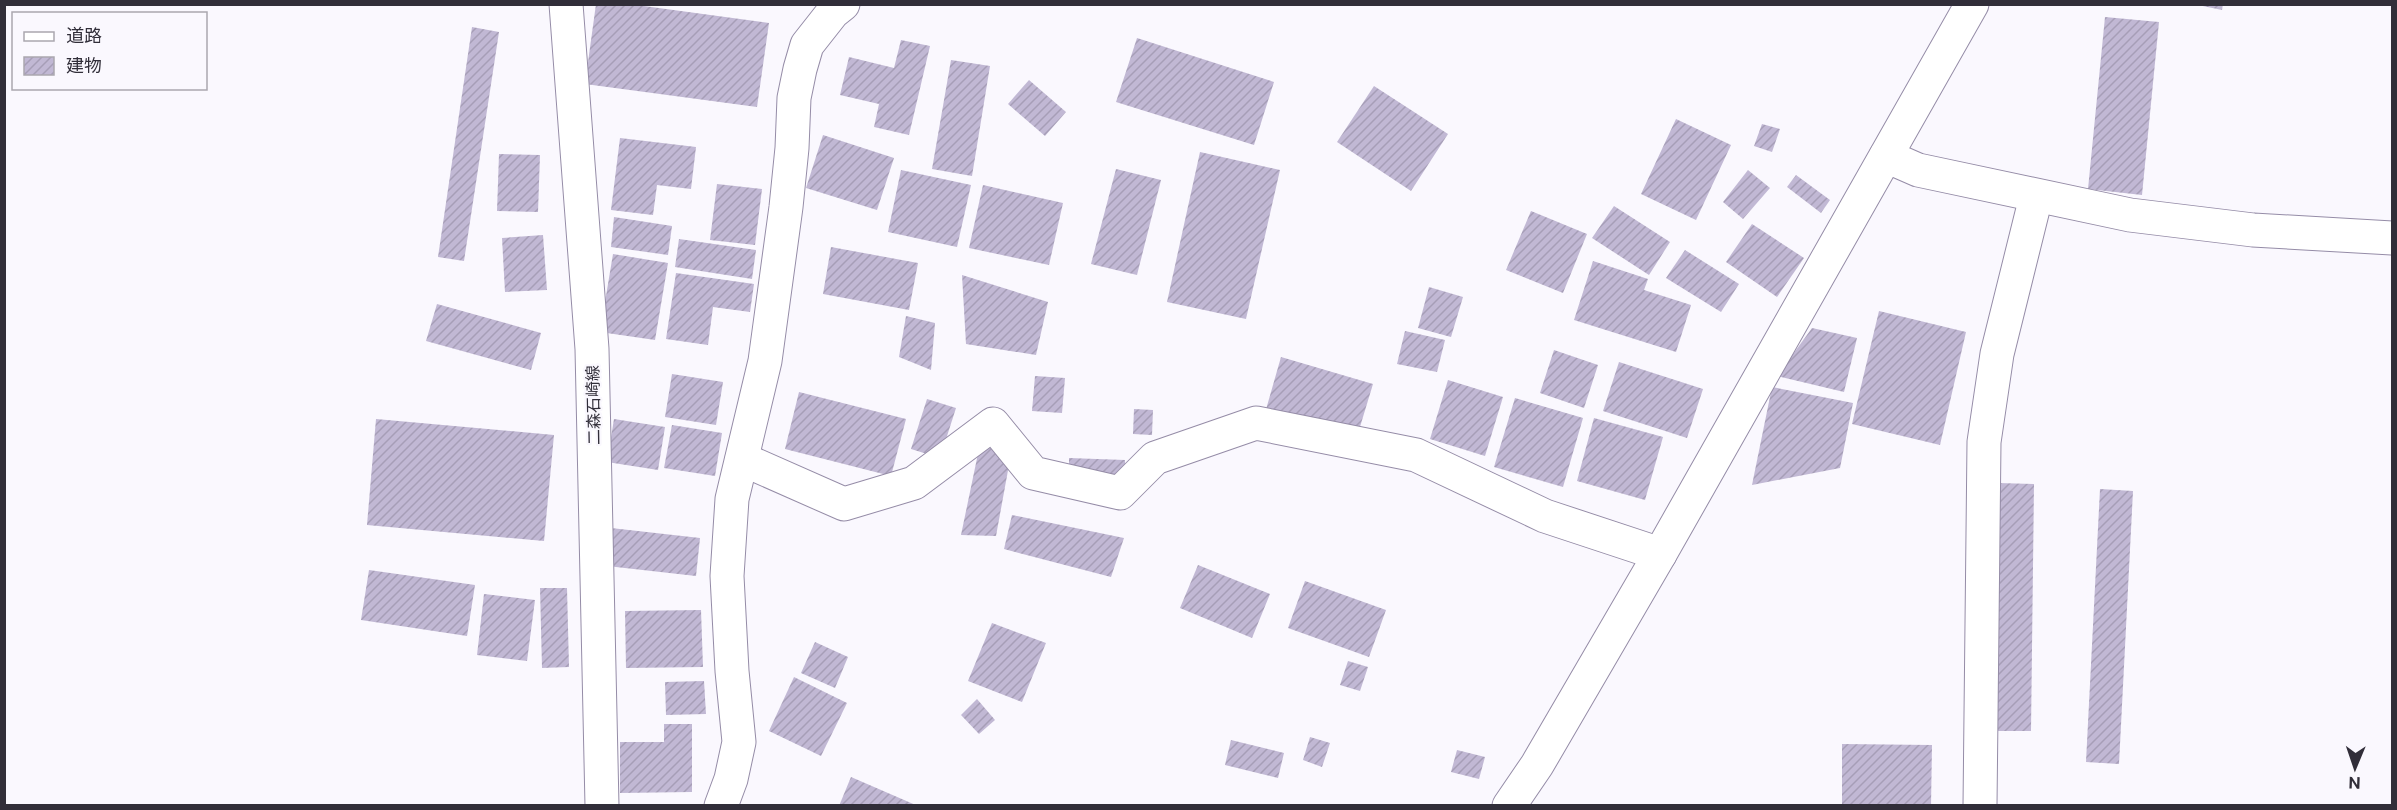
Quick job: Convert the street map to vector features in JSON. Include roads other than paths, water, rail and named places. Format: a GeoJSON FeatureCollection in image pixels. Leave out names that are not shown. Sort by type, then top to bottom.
{"type":"FeatureCollection","features":[{"type":"Feature","properties":{"kind":"street","name":"二森石崎線"},"geometry":{"type":"LineString","coordinates":[[566,4],[592,349],[602,806]]}},
{"type":"Feature","properties":{"kind":"street"},"geometry":{"type":"LineString","coordinates":[[721,806],[731,779],[739,742],[732,671],[727,576],[732,499],[765,361],[791,159],[794,98],[800,69],[807,45],[833,12],[843,4]]}},
{"type":"Feature","properties":{"kind":"street"},"geometry":{"type":"LineString","coordinates":[[1509,806],[1537,765],[1660,554],[1972,4]]}},
{"type":"Feature","properties":{"kind":"street"},"geometry":{"type":"LineString","coordinates":[[1886,156],[1918,170],[2036,197],[2130,215],[2253,230],[2392,238]]}},
{"type":"Feature","properties":{"kind":"street"},"geometry":{"type":"LineString","coordinates":[[1980,806],[1984,442],[1996,354],[2036,197]]}},
{"type":"Feature","properties":{"kind":"street"},"geometry":{"type":"LineString","coordinates":[[742,459],[844,504],[914,483],[993,424],[1033,473],[1120,493],[1155,458],[1256,423],[1416,455],[1545,516],[1660,554]]}}]}
